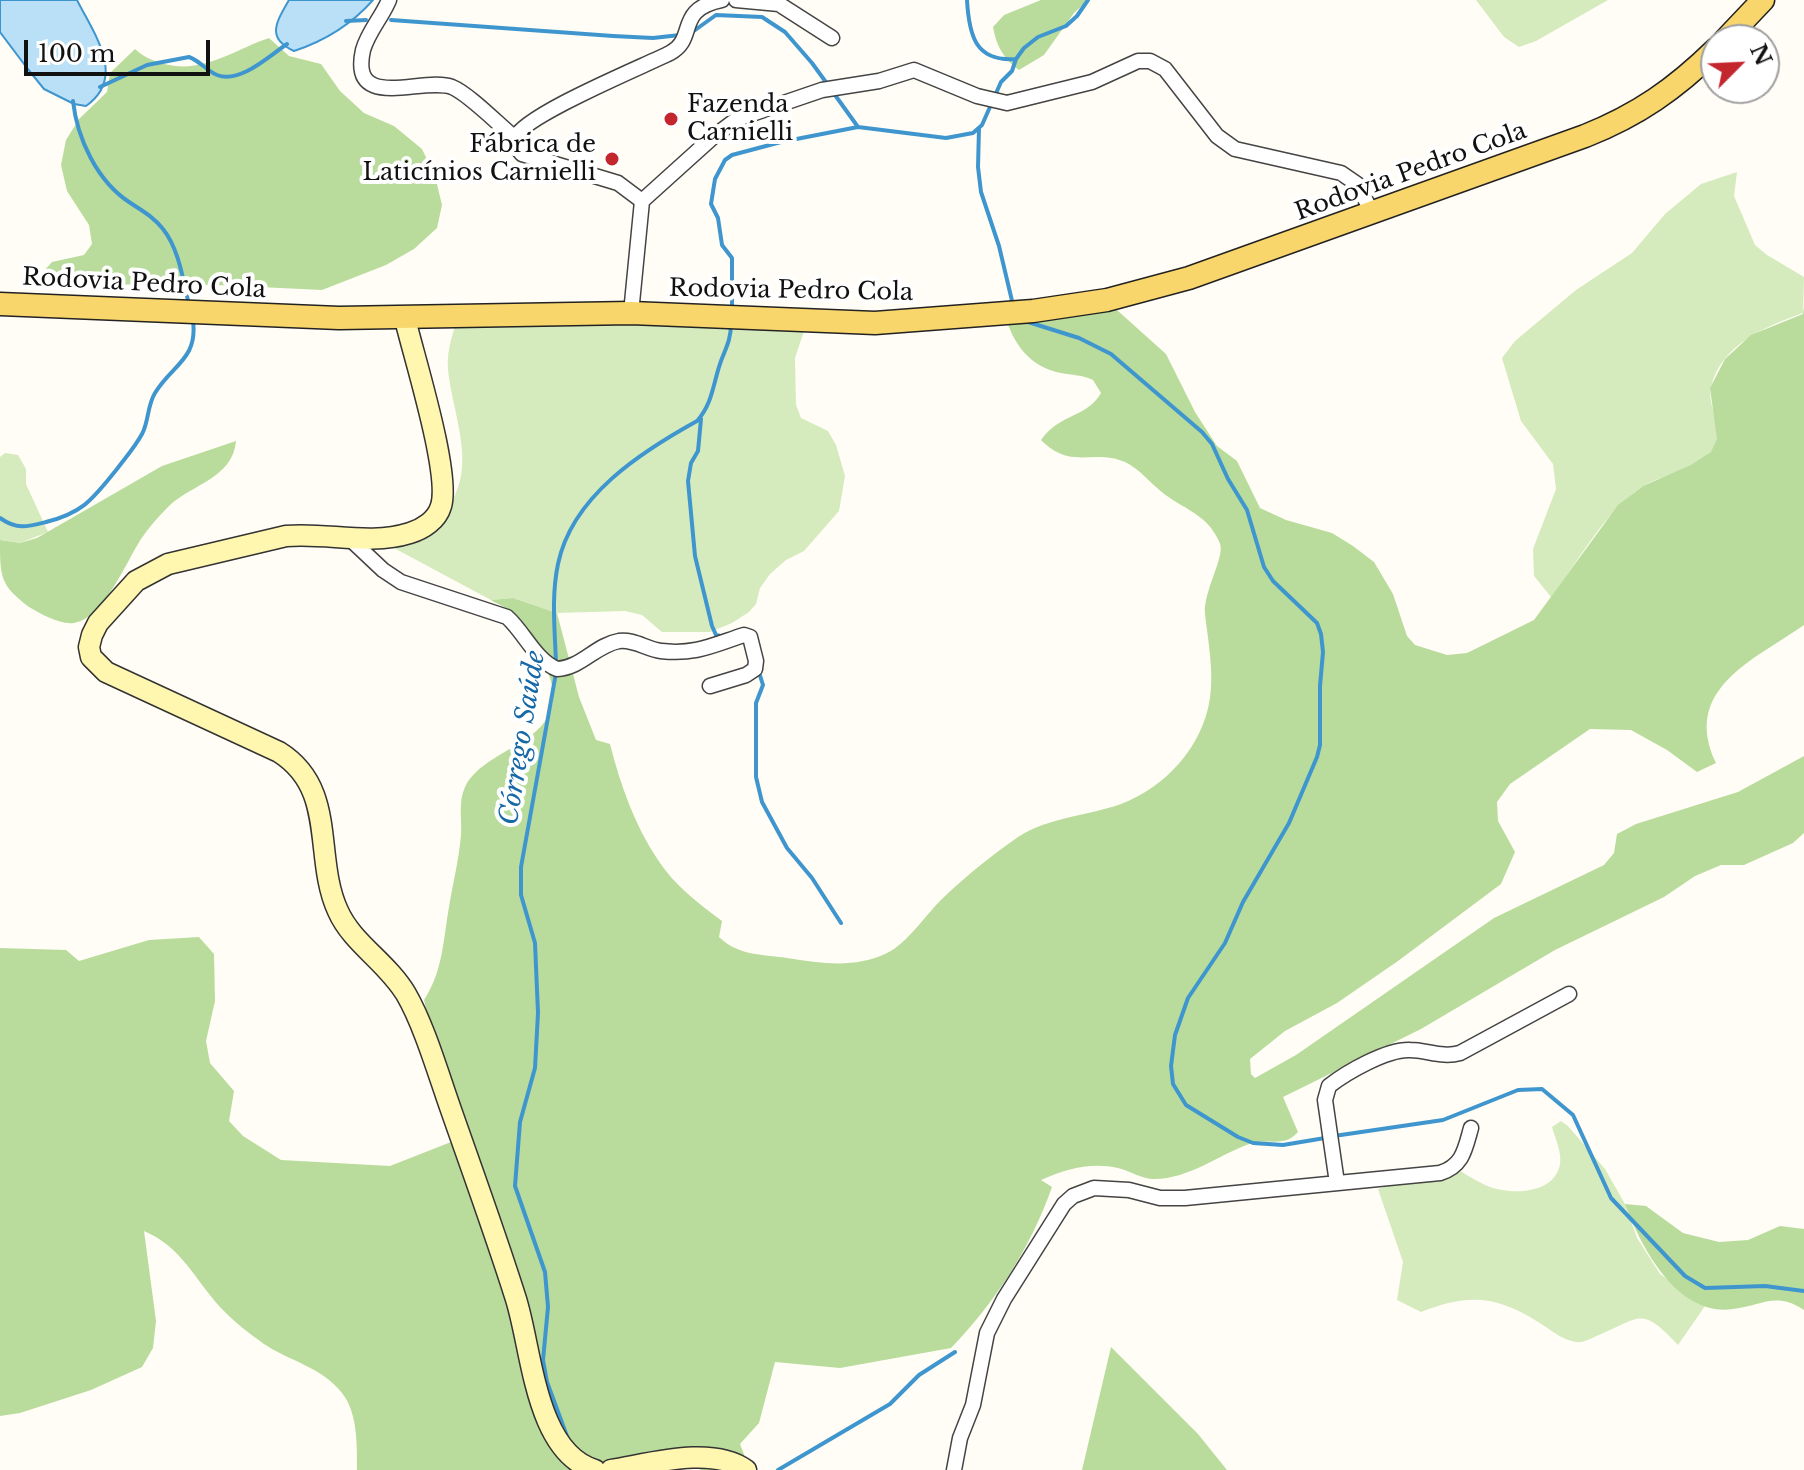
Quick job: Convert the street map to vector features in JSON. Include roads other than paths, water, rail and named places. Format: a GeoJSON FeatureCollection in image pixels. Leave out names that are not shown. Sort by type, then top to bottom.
{"type":"FeatureCollection","features":[{"type":"Feature","properties":{"kind":"main road"},"geometry":{"type":"LineString","coordinates":[[1740,24],[1763,0]]}},
{"type":"Feature","properties":{"kind":"main road","name":"Rodovia Pedro Cola"},"geometry":{"type":"LineString","coordinates":[[0,304],[248,316],[405,319],[631,313],[875,323],[1074,306],[1189,278],[1612,126],[1662,97],[1700,63]]}},
{"type":"Feature","properties":{"kind":"street"},"geometry":{"type":"LineString","coordinates":[[389,0],[363,50],[366,79],[377,87],[385,88],[450,86],[463,93],[515,138],[522,154],[618,183],[642,201]]}},
{"type":"Feature","properties":{"kind":"street"},"geometry":{"type":"LineString","coordinates":[[515,138],[521,128],[538,118],[615,77],[671,52],[684,40],[688,23],[697,10],[722,0]]}},
{"type":"Feature","properties":{"kind":"street"},"geometry":{"type":"LineString","coordinates":[[736,0],[779,4],[832,38]]}},
{"type":"Feature","properties":{"kind":"street"},"geometry":{"type":"LineString","coordinates":[[631,313],[642,201],[713,137],[737,119],[822,90],[879,81],[914,70],[992,100],[1017,103],[1092,82],[1138,61],[1150,61],[1165,69],[1226,143],[1235,149],[1341,173],[1357,184],[1373,214]]}},
{"type":"Feature","properties":{"kind":"street"},"geometry":{"type":"LineString","coordinates":[[405,319],[442,474],[441,509],[426,526],[410,533],[372,539],[306,534],[286,536],[168,564],[136,581],[98,623],[92,635],[91,657],[106,672],[279,752],[302,770],[318,810],[337,909],[347,928],[375,954],[408,996],[426,1043],[516,1299],[533,1379],[543,1408],[566,1449],[577,1462],[593,1470]]}},
{"type":"Feature","properties":{"kind":"street"},"geometry":{"type":"LineString","coordinates":[[349,538],[383,570],[401,582],[507,617],[542,658],[557,669],[576,664],[620,641],[678,652],[705,649],[744,635],[750,637],[755,669],[746,675],[710,686]]}},
{"type":"Feature","properties":{"kind":"street"},"geometry":{"type":"LineString","coordinates":[[1337,1183],[1325,1100],[1329,1086],[1398,1051],[1411,1049],[1444,1055],[1460,1053],[1569,994]]}},
{"type":"Feature","properties":{"kind":"street"},"geometry":{"type":"LineString","coordinates":[[954,1470],[960,1438],[973,1405],[987,1333],[1004,1299],[1054,1219],[1073,1196],[1094,1188],[1129,1190],[1160,1198],[1185,1198],[1450,1170],[1460,1162],[1471,1128]]}},
{"type":"Feature","properties":{"kind":"street"},"geometry":{"type":"LineString","coordinates":[[611,1470],[696,1457],[730,1463],[746,1470]]}},
{"type":"Feature","properties":{"kind":"water"},"geometry":{"type":"Polygon","coordinates":[[[0,0],[77,0],[98,41],[106,69],[98,95],[86,106],[74,104],[44,89],[0,32],[0,0]]]}},
{"type":"Feature","properties":{"kind":"water"},"geometry":{"type":"Polygon","coordinates":[[[289,0],[373,0],[337,31],[294,51],[279,40],[276,28],[289,0]]]}},
{"type":"Feature","properties":{"kind":"waterway"},"geometry":{"type":"LineString","coordinates":[[967,0],[977,44],[991,56],[1016,59]]}},
{"type":"Feature","properties":{"kind":"waterway","name":"Córrego Saúde"},"geometry":{"type":"LineString","coordinates":[[732,311],[732,258],[722,245],[718,218],[711,204],[715,179],[725,160],[732,155],[781,142],[858,127],[946,138],[973,133],[982,125],[1001,82],[1012,71],[1024,48],[1038,37],[1066,26],[1088,0]]}},
{"type":"Feature","properties":{"kind":"waterway"},"geometry":{"type":"LineString","coordinates":[[691,33],[716,15],[762,17],[785,32],[828,85]]}},
{"type":"Feature","properties":{"kind":"waterway"},"geometry":{"type":"LineString","coordinates":[[346,21],[366,20]]}},
{"type":"Feature","properties":{"kind":"waterway"},"geometry":{"type":"LineString","coordinates":[[391,20],[613,36],[653,38],[680,35]]}},
{"type":"Feature","properties":{"kind":"waterway"},"geometry":{"type":"LineString","coordinates":[[100,87],[147,65],[189,57],[217,75],[235,76],[287,44]]}},
{"type":"Feature","properties":{"kind":"waterway"},"geometry":{"type":"LineString","coordinates":[[835,95],[858,127]]}},
{"type":"Feature","properties":{"kind":"waterway"},"geometry":{"type":"LineString","coordinates":[[73,101],[84,144],[98,171],[118,193],[156,221],[168,237],[180,265],[189,305]]}},
{"type":"Feature","properties":{"kind":"waterway"},"geometry":{"type":"LineString","coordinates":[[979,128],[981,192],[999,246],[1013,305]]}},
{"type":"Feature","properties":{"kind":"waterway"},"geometry":{"type":"LineString","coordinates":[[0,518],[17,526],[39,524],[70,514],[94,496],[142,434],[155,393],[188,353],[194,334],[193,321]]}},
{"type":"Feature","properties":{"kind":"waterway"},"geometry":{"type":"LineString","coordinates":[[1028,322],[1079,338],[1111,354],[1202,432],[1212,444],[1247,510],[1264,567],[1273,581],[1317,623],[1323,652],[1317,757],[1289,823],[1243,902],[1225,943],[1188,998],[1175,1035],[1171,1066],[1173,1084],[1186,1105],[1238,1137],[1253,1143],[1283,1145],[1325,1138]]}},
{"type":"Feature","properties":{"kind":"waterway","name":"Córrego Saúde"},"geometry":{"type":"LineString","coordinates":[[556,664],[555,589],[558,564],[566,540],[593,497],[612,479],[632,462],[697,421],[710,400],[731,324]]}},
{"type":"Feature","properties":{"kind":"waterway"},"geometry":{"type":"LineString","coordinates":[[701,419],[698,451],[691,463],[688,481],[695,556],[712,626],[716,635],[725,637]]}},
{"type":"Feature","properties":{"kind":"waterway"},"geometry":{"type":"LineString","coordinates":[[758,669],[763,685],[756,703],[756,777],[762,802],[787,848],[812,878],[841,923]]}},
{"type":"Feature","properties":{"kind":"waterway","name":"Córrego Saúde"},"geometry":{"type":"LineString","coordinates":[[556,673],[521,867],[521,895],[535,943],[538,1013],[535,1068],[520,1122],[515,1186],[545,1272],[548,1307],[543,1360],[547,1382],[568,1439]]}},
{"type":"Feature","properties":{"kind":"waterway"},"geometry":{"type":"LineString","coordinates":[[1334,1136],[1443,1120],[1518,1090],[1542,1089],[1573,1115],[1611,1198],[1685,1276],[1705,1288],[1765,1286],[1804,1291]]}},
{"type":"Feature","properties":{"kind":"waterway"},"geometry":{"type":"LineString","coordinates":[[778,1470],[890,1404],[919,1375],[955,1352]]}},
{"type":"Feature","properties":{"kind":"place","name":"Fazenda Carnielli"},"geometry":{"type":"Point","coordinates":[671,119]}},
{"type":"Feature","properties":{"kind":"place","name":"Fábrica de Laticínios Carnielli"},"geometry":{"type":"Point","coordinates":[612,159]}}]}
